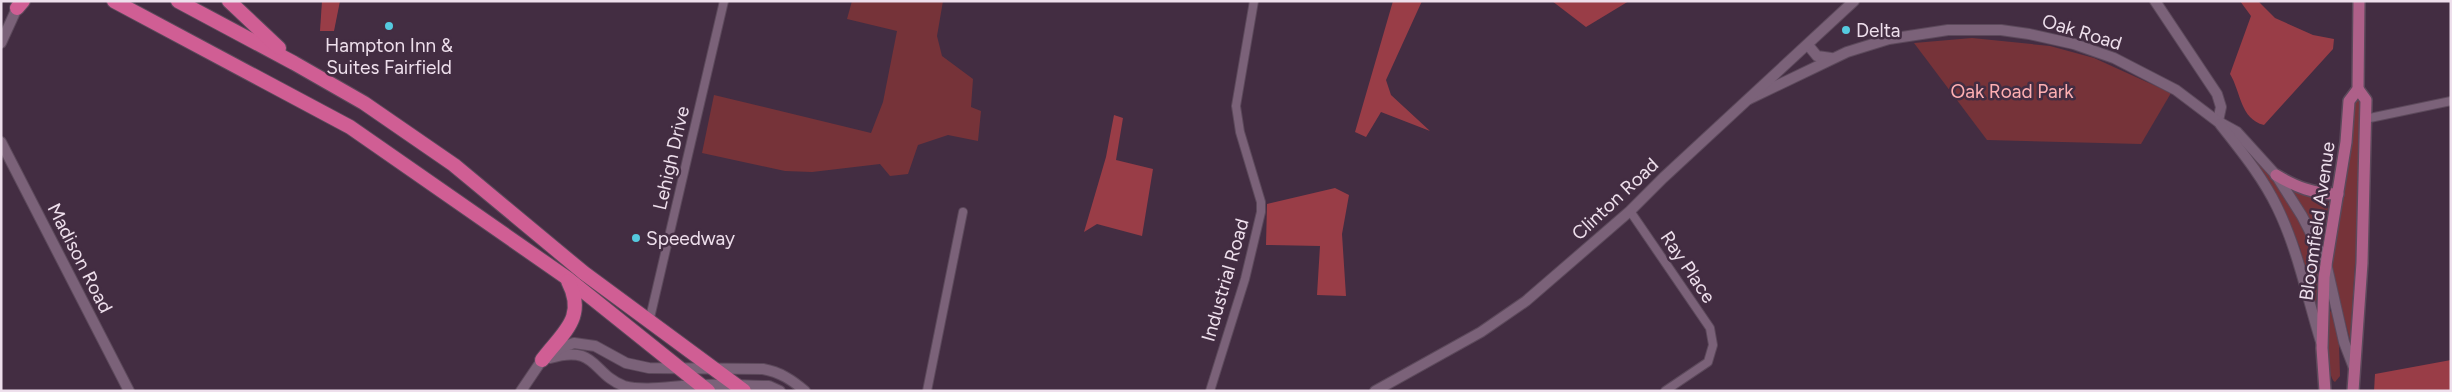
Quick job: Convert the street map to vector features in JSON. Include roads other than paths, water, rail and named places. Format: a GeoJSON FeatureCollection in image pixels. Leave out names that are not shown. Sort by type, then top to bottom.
{"type":"FeatureCollection","features":[{"type":"Feature","properties":{"kind":"highway"},"geometry":{"type":"LineString","coordinates":[[114,1],[350,126],[567,278],[704,388]]}},
{"type":"Feature","properties":{"kind":"highway"},"geometry":{"type":"LineString","coordinates":[[178,1],[294,62],[364,103],[454,165],[584,273],[740,388]]}},
{"type":"Feature","properties":{"kind":"highway"},"geometry":{"type":"LineString","coordinates":[[228,1],[294,62]]}},
{"type":"Feature","properties":{"kind":"highway"},"geometry":{"type":"LineString","coordinates":[[542,360],[575,316],[577,305],[575,294],[567,278]]}},
{"type":"Feature","properties":{"kind":"main road","name":"Bloomfield Avenue"},"geometry":{"type":"LineString","coordinates":[[2325,391],[2322,348],[2326,264],[2338,194],[2349,101],[2358,89],[2359,1]]}},
{"type":"Feature","properties":{"kind":"main road","name":"Bloomfield Avenue"},"geometry":{"type":"LineString","coordinates":[[2353,391],[2362,263],[2366,100],[2358,89]]}},
{"type":"Feature","properties":{"kind":"main road"},"geometry":{"type":"LineString","coordinates":[[2276,175],[2291,184],[2311,192],[2338,194]]}},
{"type":"Feature","properties":{"kind":"street","name":"Lehigh Drive"},"geometry":{"type":"LineString","coordinates":[[649,322],[724,1]]}},
{"type":"Feature","properties":{"kind":"street","name":"Industrial Road"},"geometry":{"type":"LineString","coordinates":[[1210,391],[1245,279],[1261,212],[1261,202],[1240,132],[1236,106],[1254,1]]}},
{"type":"Feature","properties":{"kind":"street","name":"Clinton Road"},"geometry":{"type":"LineString","coordinates":[[1375,391],[1481,332],[1526,302],[1630,211],[1663,178],[1854,1]]}},
{"type":"Feature","properties":{"kind":"street"},"geometry":{"type":"LineString","coordinates":[[2155,1],[2217,94],[2221,107],[2218,121]]}},
{"type":"Feature","properties":{"kind":"street"},"geometry":{"type":"LineString","coordinates":[[1,43],[19,4]]}},
{"type":"Feature","properties":{"kind":"street","name":"Oak Road"},"geometry":{"type":"LineString","coordinates":[[1750,99],[1766,93],[1833,57],[1889,39],[1940,31],[2001,30],[2029,34],[2074,44],[2132,66],[2176,90],[2218,121],[2237,132],[2276,175],[2302,216],[2326,264],[2344,342],[2355,370]]}},
{"type":"Feature","properties":{"kind":"street"},"geometry":{"type":"LineString","coordinates":[[1808,44],[1820,57],[1833,57]]}},
{"type":"Feature","properties":{"kind":"street"},"geometry":{"type":"LineString","coordinates":[[2365,120],[2451,102]]}},
{"type":"Feature","properties":{"kind":"street","name":"Oak Road"},"geometry":{"type":"LineString","coordinates":[[2218,121],[2258,174],[2285,223],[2296,254],[2322,348]]}},
{"type":"Feature","properties":{"kind":"street","name":"Madison Road"},"geometry":{"type":"LineString","coordinates":[[1,142],[129,391]]}},
{"type":"Feature","properties":{"kind":"street","name":"Ray Place"},"geometry":{"type":"LineString","coordinates":[[1630,211],[1710,328],[1713,345],[1708,362],[1665,391]]}},
{"type":"Feature","properties":{"kind":"street"},"geometry":{"type":"LineString","coordinates":[[927,391],[963,212]]}},
{"type":"Feature","properties":{"kind":"street"},"geometry":{"type":"LineString","coordinates":[[520,391],[542,360],[560,348],[574,343],[586,343],[595,346],[636,366],[681,369],[763,369],[775,371],[787,377],[805,391]]}},
{"type":"Feature","properties":{"kind":"street"},"geometry":{"type":"LineString","coordinates":[[542,360],[576,354],[594,362],[622,386],[647,389],[769,386],[780,391]]}},
{"type":"Feature","properties":{"kind":"place","name":"Hampton Inn & Suites Fairfield"},"geometry":{"type":"Point","coordinates":[389,26]}},
{"type":"Feature","properties":{"kind":"place","name":"Delta"},"geometry":{"type":"Point","coordinates":[1846,30]}},
{"type":"Feature","properties":{"kind":"place","name":"Speedway"},"geometry":{"type":"Point","coordinates":[636,238]}},
{"type":"Feature","properties":{"kind":"park label","name":"Oak Road Park"},"geometry":{"type":"Point","coordinates":[2012,91]}}]}
